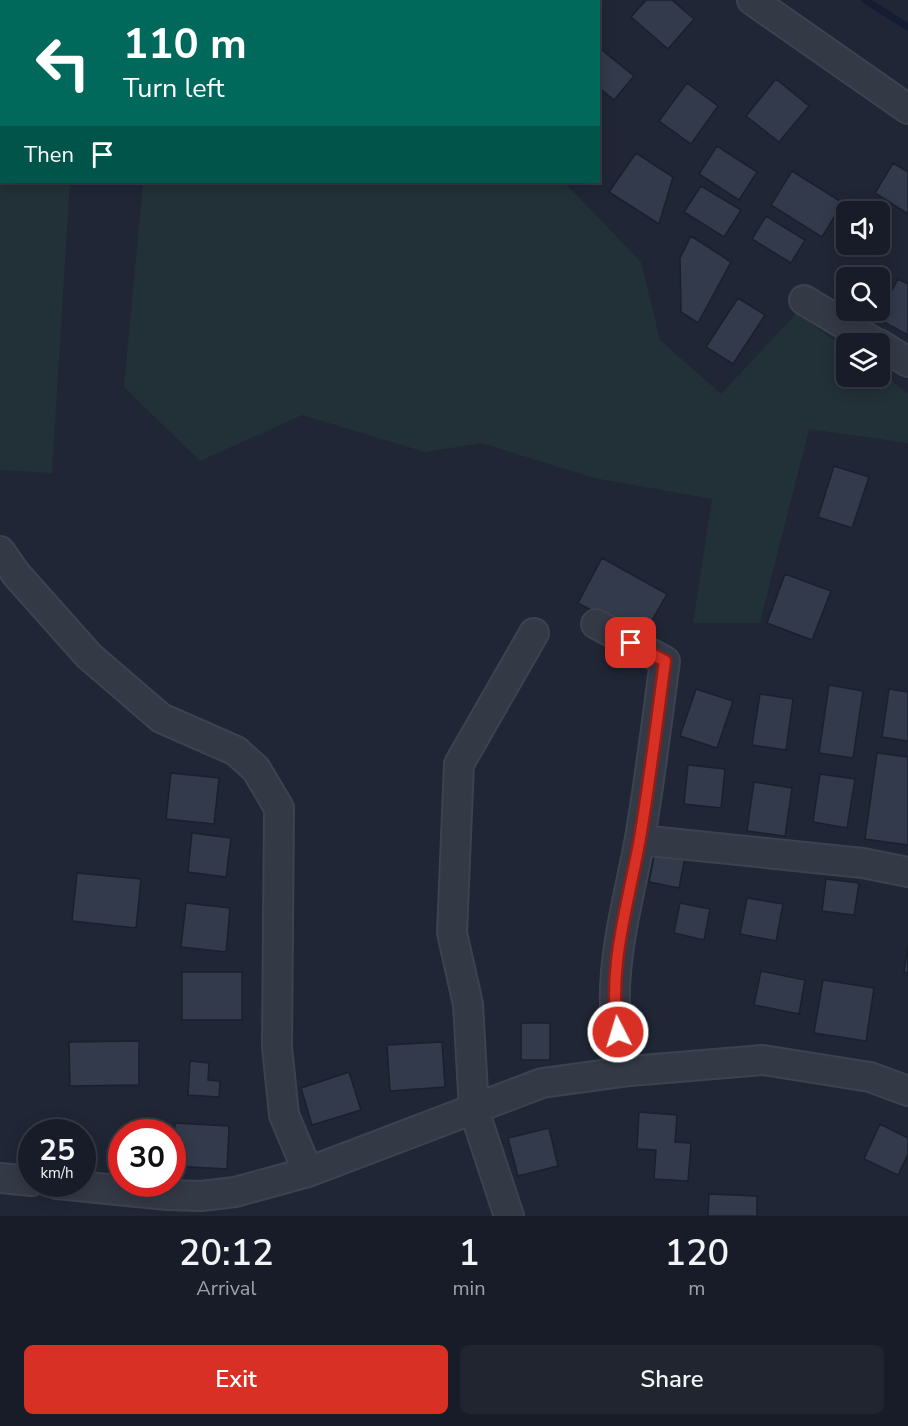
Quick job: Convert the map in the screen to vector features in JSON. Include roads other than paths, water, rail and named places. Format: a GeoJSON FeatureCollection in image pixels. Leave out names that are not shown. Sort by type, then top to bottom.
{"type":"FeatureCollection","features":[{"type":"Feature","properties":{"kind":"street"},"geometry":{"type":"LineString","coordinates":[[752,0],[908,109]]}},
{"type":"Feature","properties":{"kind":"street"},"geometry":{"type":"LineString","coordinates":[[804,300],[860,333]]}},
{"type":"Feature","properties":{"kind":"street"},"geometry":{"type":"LineString","coordinates":[[890,351],[908,362]]}},
{"type":"Feature","properties":{"kind":"street"},"geometry":{"type":"LineString","coordinates":[[0,551],[16,574],[90,656],[161,718],[236,751],[256,769],[279,808],[277,1047],[284,1115],[308,1172]]}},
{"type":"Feature","properties":{"kind":"street"},"geometry":{"type":"LineString","coordinates":[[596,624],[665,661],[640,840],[624,906],[614,1011],[621,1054],[630,1071]]}},
{"type":"Feature","properties":{"kind":"street"},"geometry":{"type":"LineString","coordinates":[[509,1216],[474,1110],[468,1004],[452,933],[459,764],[534,633]]}},
{"type":"Feature","properties":{"kind":"street"},"geometry":{"type":"LineString","coordinates":[[640,840],[863,863],[908,872]]}},
{"type":"Feature","properties":{"kind":"street"},"geometry":{"type":"LineString","coordinates":[[96,1187],[201,1196],[235,1192],[308,1172],[542,1083],[630,1071],[764,1060],[870,1077],[908,1091]]}},
{"type":"Feature","properties":{"kind":"street"},"geometry":{"type":"LineString","coordinates":[[0,1178],[18,1180]]}},
{"type":"Feature","properties":{"kind":"waterway"},"geometry":{"type":"LineString","coordinates":[[865,0],[908,27]]}}]}
